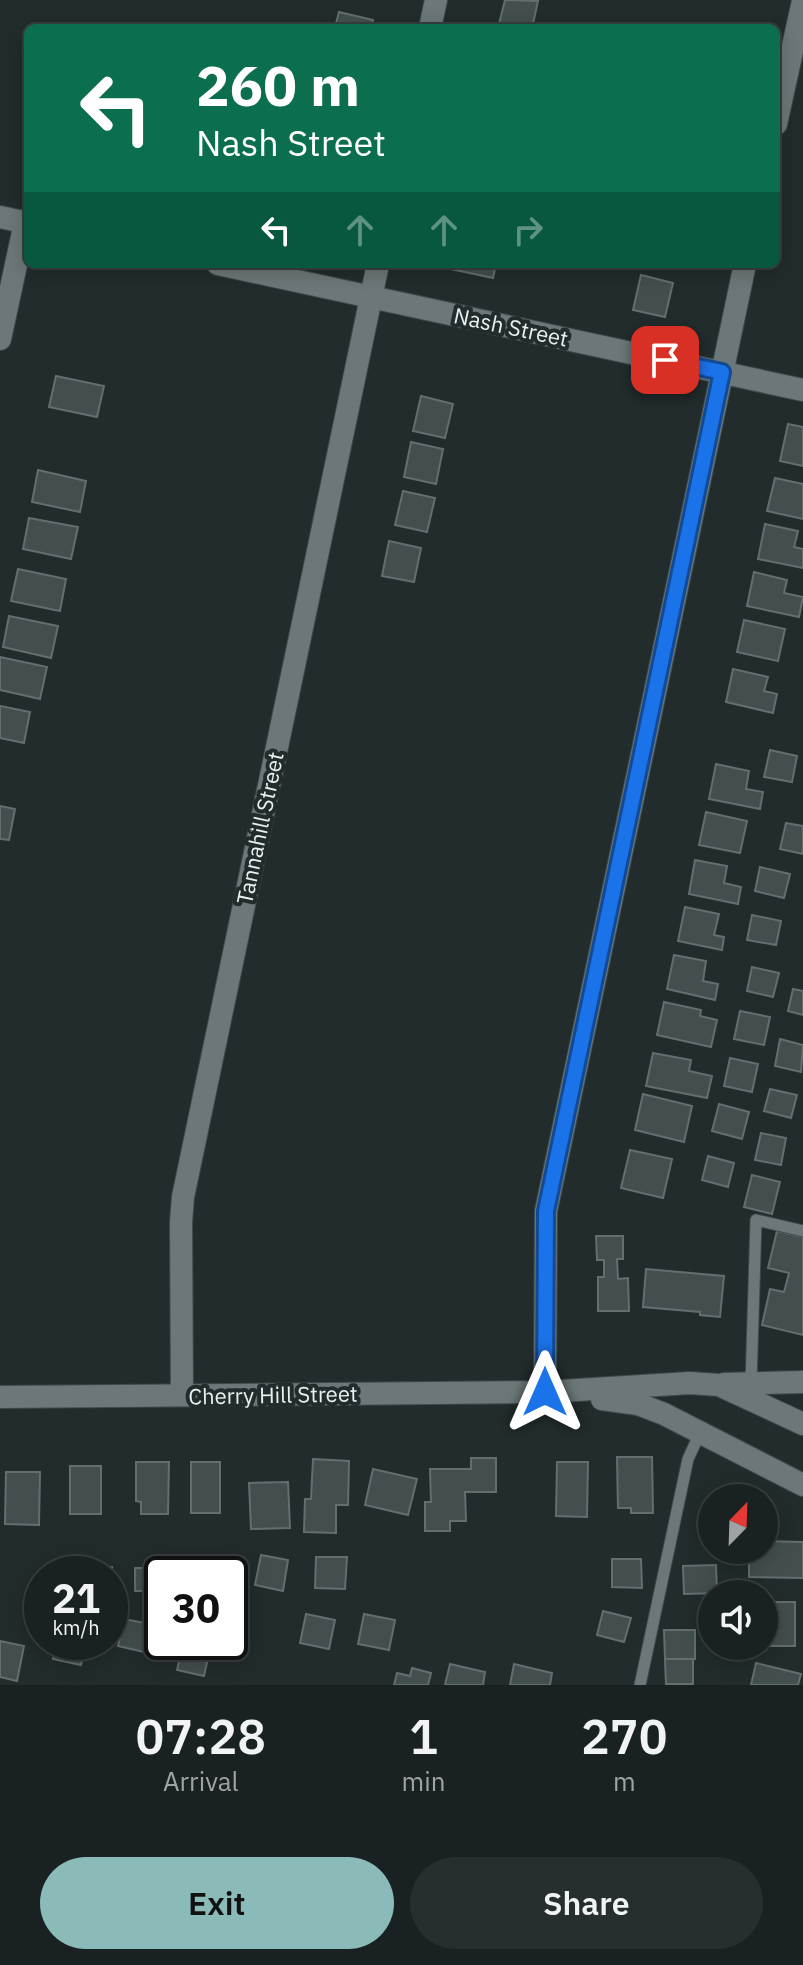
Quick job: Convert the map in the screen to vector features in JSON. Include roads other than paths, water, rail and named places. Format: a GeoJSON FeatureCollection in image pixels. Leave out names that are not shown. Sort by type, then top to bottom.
{"type":"FeatureCollection","features":[{"type":"Feature","properties":{"kind":"street"},"geometry":{"type":"LineString","coordinates":[[431,24],[436,0]]}},
{"type":"Feature","properties":{"kind":"street"},"geometry":{"type":"LineString","coordinates":[[780,106],[803,1]]}},
{"type":"Feature","properties":{"kind":"street"},"geometry":{"type":"LineString","coordinates":[[0,217],[24,223]]}},
{"type":"Feature","properties":{"kind":"street"},"geometry":{"type":"LineString","coordinates":[[0,339],[24,232]]}},
{"type":"Feature","properties":{"kind":"street","name":"Nash Street"},"geometry":{"type":"LineString","coordinates":[[237,268],[803,390]]}},
{"type":"Feature","properties":{"kind":"street","name":"Tannahill Street"},"geometry":{"type":"LineString","coordinates":[[182,1395],[183,1197],[377,268]]}},
{"type":"Feature","properties":{"kind":"street"},"geometry":{"type":"LineString","coordinates":[[545,1392],[546,1211],[744,268]]}},
{"type":"Feature","properties":{"kind":"street"},"geometry":{"type":"LineString","coordinates":[[719,1385],[803,1382]]}},
{"type":"Feature","properties":{"kind":"street","name":"Cherry Hill Street"},"geometry":{"type":"LineString","coordinates":[[0,1397],[545,1392],[690,1383],[719,1385],[803,1424]]}},
{"type":"Feature","properties":{"kind":"street","name":"Cherry Hill Street"},"geometry":{"type":"LineString","coordinates":[[545,1392],[638,1404],[803,1485]]}},
{"type":"Feature","properties":{"kind":"lane"},"geometry":{"type":"LineString","coordinates":[[751,1384],[756,1220],[803,1231]]}},
{"type":"Feature","properties":{"kind":"lane"},"geometry":{"type":"LineString","coordinates":[[640,1685],[688,1459],[700,1433]]}}]}
